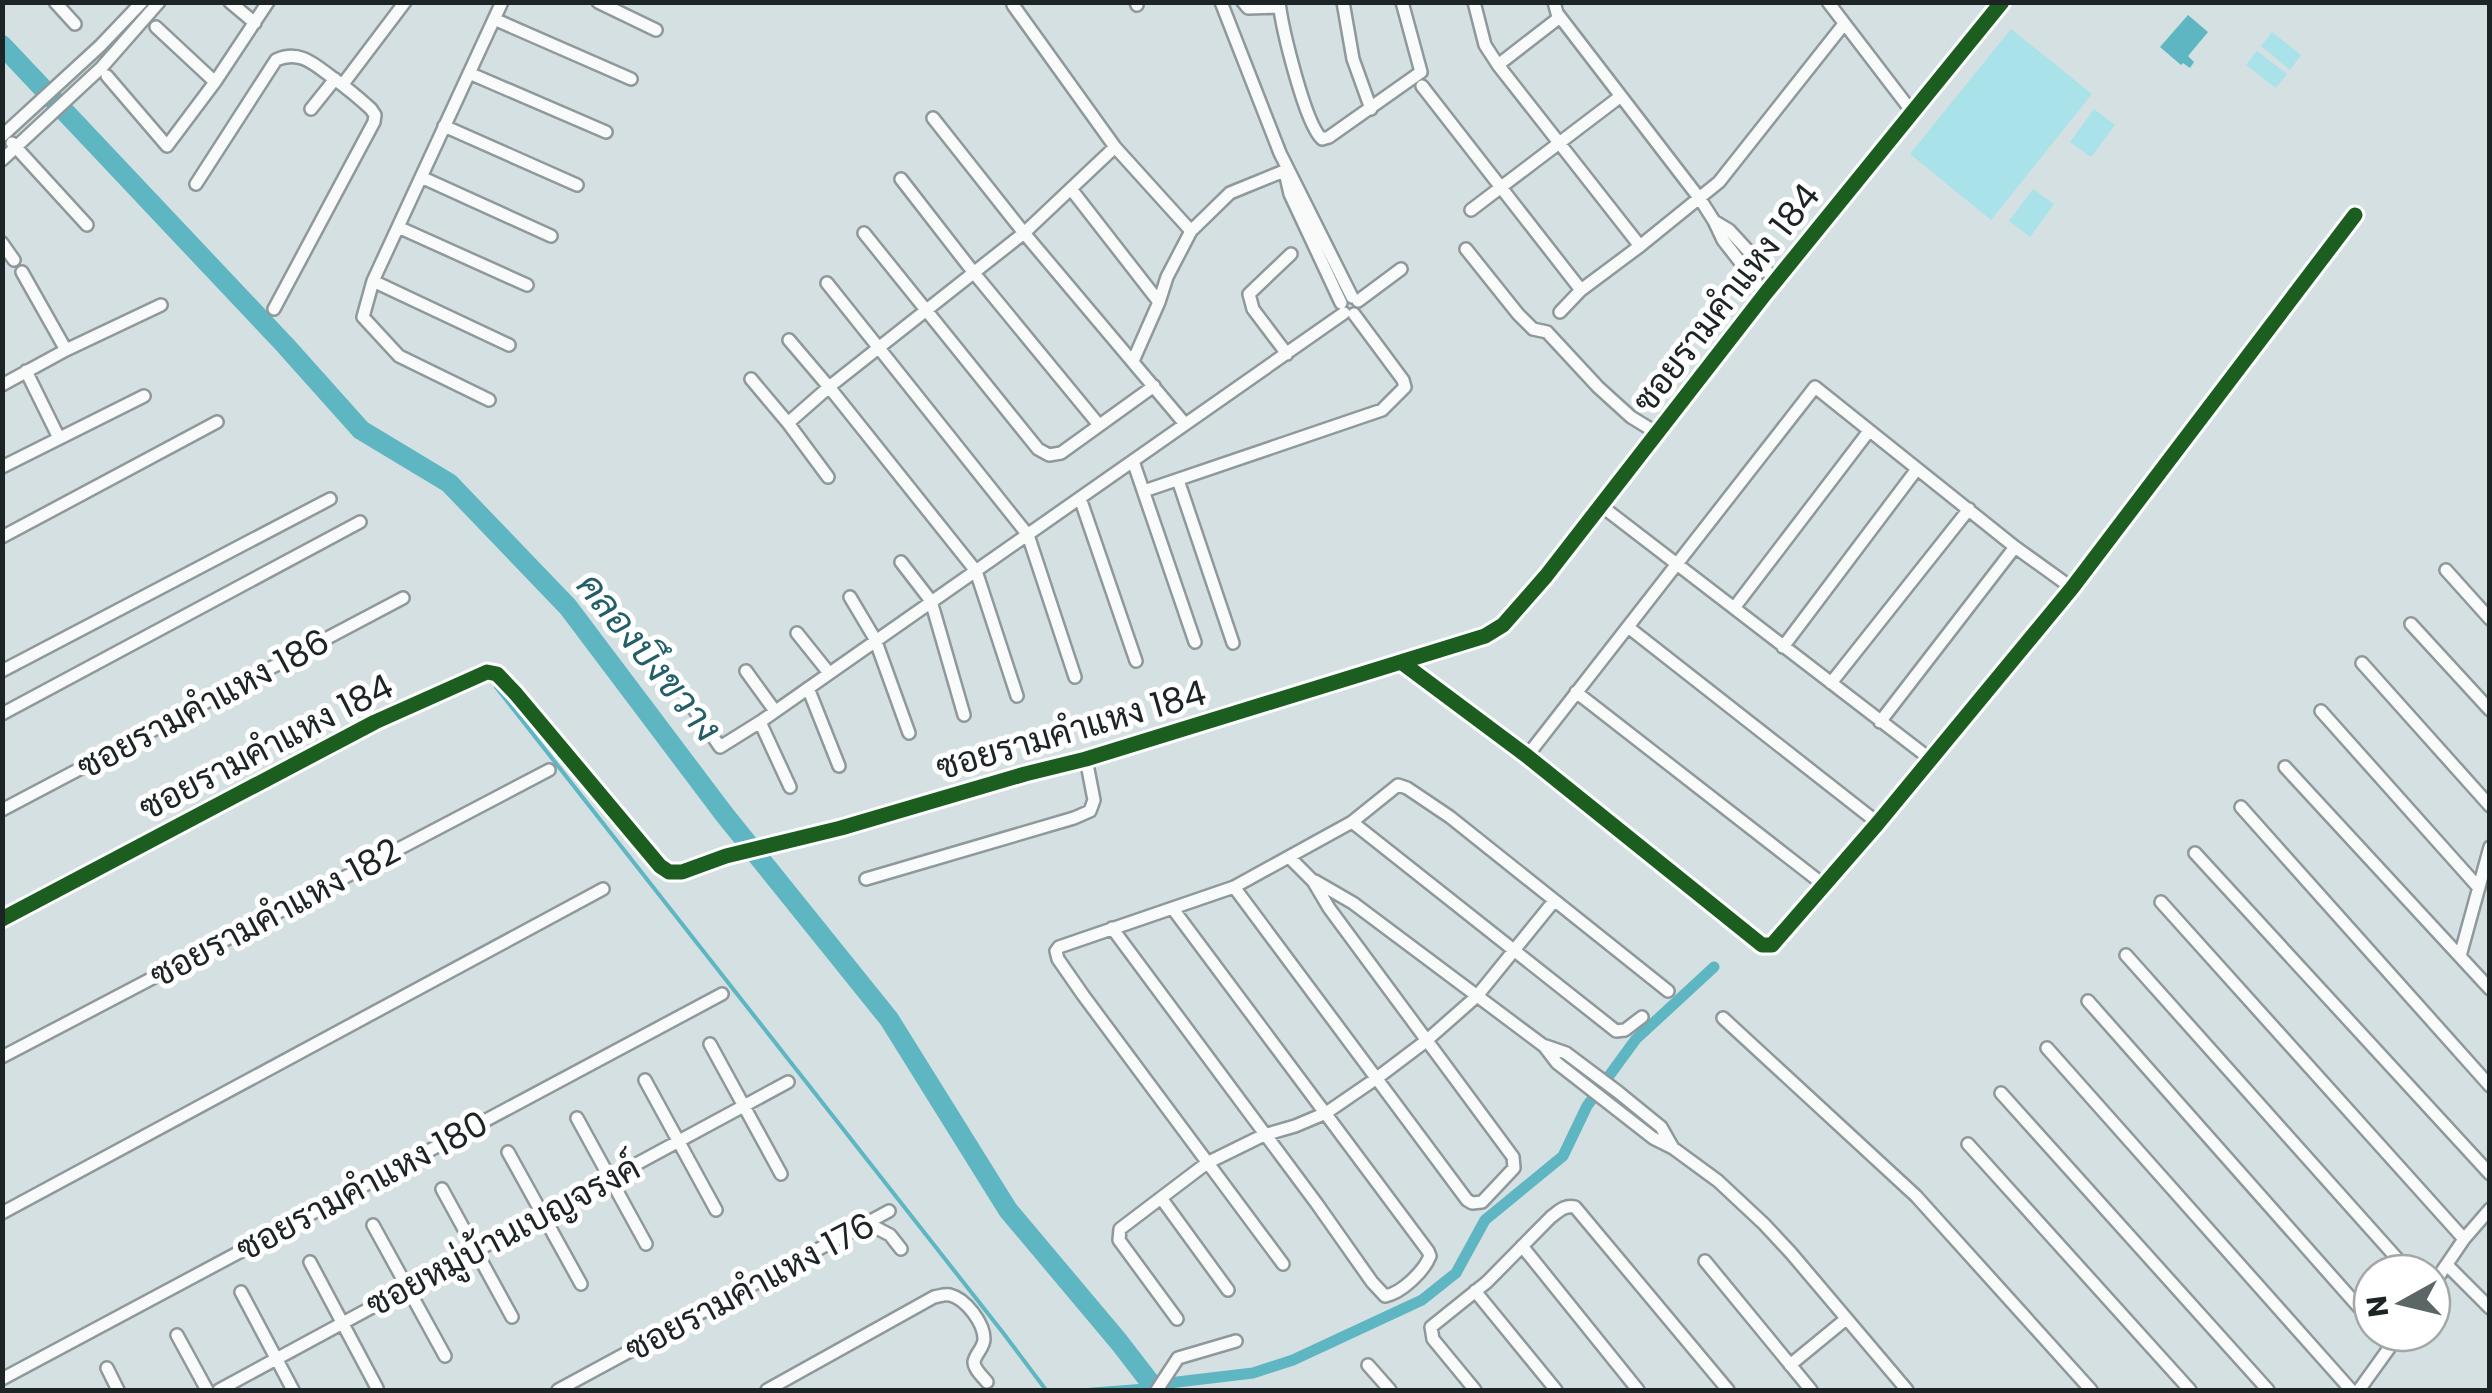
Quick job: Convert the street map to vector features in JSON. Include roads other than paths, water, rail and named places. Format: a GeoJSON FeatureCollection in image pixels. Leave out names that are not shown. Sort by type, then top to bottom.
{"type":"FeatureCollection","features":[{"type":"Feature","properties":{"kind":"street"},"geometry":{"type":"LineString","coordinates":[[56,2],[75,24]]}},
{"type":"Feature","properties":{"kind":"street"},"geometry":{"type":"LineString","coordinates":[[86,225],[3,134],[142,2]]}},
{"type":"Feature","properties":{"kind":"street"},"geometry":{"type":"LineString","coordinates":[[2,160],[106,67],[160,2]]}},
{"type":"Feature","properties":{"kind":"street"},"geometry":{"type":"LineString","coordinates":[[230,2],[255,22]]}},
{"type":"Feature","properties":{"kind":"street"},"geometry":{"type":"LineString","coordinates":[[95,50],[167,146],[268,2]]}},
{"type":"Feature","properties":{"kind":"street"},"geometry":{"type":"LineString","coordinates":[[310,109],[339,82],[405,2]]}},
{"type":"Feature","properties":{"kind":"street"},"geometry":{"type":"LineString","coordinates":[[489,400],[399,356],[367,323],[363,309],[372,281],[502,2]]}},
{"type":"Feature","properties":{"kind":"street"},"geometry":{"type":"LineString","coordinates":[[598,2],[656,30]]}},
{"type":"Feature","properties":{"kind":"street"},"geometry":{"type":"LineString","coordinates":[[1144,491],[1382,410],[1405,387],[1350,306],[1280,153],[1222,2]]}},
{"type":"Feature","properties":{"kind":"street"},"geometry":{"type":"LineString","coordinates":[[1243,2],[1254,10],[1279,5],[1306,108],[1317,136],[1322,139],[1329,138],[1422,72],[1402,2]]}},
{"type":"Feature","properties":{"kind":"street"},"geometry":{"type":"LineString","coordinates":[[1343,2],[1352,58],[1371,109]]}},
{"type":"Feature","properties":{"kind":"street"},"geometry":{"type":"LineString","coordinates":[[1474,2],[1485,45],[1498,65],[1640,246]]}},
{"type":"Feature","properties":{"kind":"street"},"geometry":{"type":"LineString","coordinates":[[1554,2],[1560,17],[1700,200],[1722,240],[1766,294]]}},
{"type":"Feature","properties":{"kind":"street"},"geometry":{"type":"LineString","coordinates":[[1828,2],[1913,113]]}},
{"type":"Feature","properties":{"kind":"street","name":"ซอยรามคำแหง 184"},"geometry":{"type":"LineString","coordinates":[[2,919],[374,722],[487,672],[497,674],[516,694],[660,866],[670,872],[682,872],[726,856],[1086,759],[1486,636],[1503,625],[1546,576],[1776,281],[2002,2]]}},
{"type":"Feature","properties":{"kind":"street"},"geometry":{"type":"LineString","coordinates":[[1013,5],[1116,146],[1191,231]]}},
{"type":"Feature","properties":{"kind":"street"},"geometry":{"type":"LineString","coordinates":[[1498,65],[1560,17]]}},
{"type":"Feature","properties":{"kind":"street"},"geometry":{"type":"LineString","coordinates":[[494,19],[632,79]]}},
{"type":"Feature","properties":{"kind":"street"},"geometry":{"type":"LineString","coordinates":[[1560,312],[1581,290],[1719,182],[1844,24]]}},
{"type":"Feature","properties":{"kind":"street"},"geometry":{"type":"LineString","coordinates":[[156,26],[215,82]]}},
{"type":"Feature","properties":{"kind":"street"},"geometry":{"type":"LineString","coordinates":[[196,184],[276,60],[287,55],[317,64],[371,109],[374,122],[274,309]]}},
{"type":"Feature","properties":{"kind":"street"},"geometry":{"type":"LineString","coordinates":[[469,73],[606,132]]}},
{"type":"Feature","properties":{"kind":"street"},"geometry":{"type":"LineString","coordinates":[[1422,86],[1581,290]]}},
{"type":"Feature","properties":{"kind":"street"},"geometry":{"type":"LineString","coordinates":[[1471,210],[1621,96]]}},
{"type":"Feature","properties":{"kind":"street"},"geometry":{"type":"LineString","coordinates":[[933,118],[1185,424]]}},
{"type":"Feature","properties":{"kind":"street"},"geometry":{"type":"LineString","coordinates":[[444,126],[578,185]]}},
{"type":"Feature","properties":{"kind":"street"},"geometry":{"type":"LineString","coordinates":[[788,422],[1024,233],[1116,146]]}},
{"type":"Feature","properties":{"kind":"street"},"geometry":{"type":"LineString","coordinates":[[1280,153],[1290,194],[1318,238]]}},
{"type":"Feature","properties":{"kind":"street"},"geometry":{"type":"LineString","coordinates":[[1132,360],[1191,231],[1230,193],[1284,171]]}},
{"type":"Feature","properties":{"kind":"street"},"geometry":{"type":"LineString","coordinates":[[420,178],[550,236]]}},
{"type":"Feature","properties":{"kind":"street"},"geometry":{"type":"LineString","coordinates":[[901,179],[1099,425]]}},
{"type":"Feature","properties":{"kind":"street"},"geometry":{"type":"LineString","coordinates":[[1071,189],[1159,302]]}},
{"type":"Feature","properties":{"kind":"street"},"geometry":{"type":"LineString","coordinates":[[1401,662],[1768,946],[1776,942],[1878,823],[2072,588],[2355,216]]}},
{"type":"Feature","properties":{"kind":"street"},"geometry":{"type":"LineString","coordinates":[[1714,221],[1728,230],[1776,281]]}},
{"type":"Feature","properties":{"kind":"street"},"geometry":{"type":"LineString","coordinates":[[398,226],[527,285]]}},
{"type":"Feature","properties":{"kind":"street"},"geometry":{"type":"LineString","coordinates":[[864,233],[1038,448],[1050,455],[1061,453],[1154,386]]}},
{"type":"Feature","properties":{"kind":"street"},"geometry":{"type":"LineString","coordinates":[[2,243],[14,260]]}},
{"type":"Feature","properties":{"kind":"street"},"geometry":{"type":"LineString","coordinates":[[1466,249],[1533,329],[1547,332],[1598,387],[1656,433]]}},
{"type":"Feature","properties":{"kind":"street"},"geometry":{"type":"LineString","coordinates":[[1286,354],[1248,294],[1291,254]]}},
{"type":"Feature","properties":{"kind":"street"},"geometry":{"type":"LineString","coordinates":[[694,709],[720,747],[1286,354],[1402,269]]}},
{"type":"Feature","properties":{"kind":"street"},"geometry":{"type":"LineString","coordinates":[[22,272],[66,350]]}},
{"type":"Feature","properties":{"kind":"street"},"geometry":{"type":"LineString","coordinates":[[372,281],[509,345]]}},
{"type":"Feature","properties":{"kind":"street"},"geometry":{"type":"LineString","coordinates":[[827,283],[1028,534],[1075,678]]}},
{"type":"Feature","properties":{"kind":"street"},"geometry":{"type":"LineString","coordinates":[[3,383],[161,305]]}},
{"type":"Feature","properties":{"kind":"street"},"geometry":{"type":"LineString","coordinates":[[789,340],[976,571],[1016,696]]}},
{"type":"Feature","properties":{"kind":"street"},"geometry":{"type":"LineString","coordinates":[[26,371],[59,438]]}},
{"type":"Feature","properties":{"kind":"street"},"geometry":{"type":"LineString","coordinates":[[751,379],[828,476]]}},
{"type":"Feature","properties":{"kind":"street"},"geometry":{"type":"LineString","coordinates":[[1527,756],[1815,387],[2072,588]]}},
{"type":"Feature","properties":{"kind":"street"},"geometry":{"type":"LineString","coordinates":[[2,468],[144,396]]}},
{"type":"Feature","properties":{"kind":"street"},"geometry":{"type":"LineString","coordinates":[[2,537],[218,422]]}},
{"type":"Feature","properties":{"kind":"street"},"geometry":{"type":"LineString","coordinates":[[1734,608],[1869,431]]}},
{"type":"Feature","properties":{"kind":"street"},"geometry":{"type":"LineString","coordinates":[[1133,461],[1196,642]]}},
{"type":"Feature","properties":{"kind":"street"},"geometry":{"type":"LineString","coordinates":[[1783,646],[1917,469]]}},
{"type":"Feature","properties":{"kind":"street"},"geometry":{"type":"LineString","coordinates":[[1178,480],[1233,643]]}},
{"type":"Feature","properties":{"kind":"street"},"geometry":{"type":"LineString","coordinates":[[1080,498],[1136,660]]}},
{"type":"Feature","properties":{"kind":"street"},"geometry":{"type":"LineString","coordinates":[[2,671],[330,500]]}},
{"type":"Feature","properties":{"kind":"street"},"geometry":{"type":"LineString","coordinates":[[1600,505],[1930,758]]}},
{"type":"Feature","properties":{"kind":"street"},"geometry":{"type":"LineString","coordinates":[[1830,683],[1969,510]]}},
{"type":"Feature","properties":{"kind":"street"},"geometry":{"type":"LineString","coordinates":[[2,714],[360,522]]}},
{"type":"Feature","properties":{"kind":"street"},"geometry":{"type":"LineString","coordinates":[[1880,722],[2015,547]]}},
{"type":"Feature","properties":{"kind":"street"},"geometry":{"type":"LineString","coordinates":[[901,562],[931,601],[964,716]]}},
{"type":"Feature","properties":{"kind":"street"},"geometry":{"type":"LineString","coordinates":[[2446,570],[2490,619]]}},
{"type":"Feature","properties":{"kind":"street"},"geometry":{"type":"LineString","coordinates":[[850,597],[875,639],[909,733]]}},
{"type":"Feature","properties":{"kind":"street","name":"ซอยรามคำแหง 186"},"geometry":{"type":"LineString","coordinates":[[2,810],[403,598]]}},
{"type":"Feature","properties":{"kind":"street"},"geometry":{"type":"LineString","coordinates":[[2411,624],[2490,710]]}},
{"type":"Feature","properties":{"kind":"street"},"geometry":{"type":"LineString","coordinates":[[1628,627],[1878,823]]}},
{"type":"Feature","properties":{"kind":"street"},"geometry":{"type":"LineString","coordinates":[[797,633],[829,674]]}},
{"type":"Feature","properties":{"kind":"street"},"geometry":{"type":"LineString","coordinates":[[2362,663],[2490,806]]}},
{"type":"Feature","properties":{"kind":"street"},"geometry":{"type":"LineString","coordinates":[[746,671],[775,711]]}},
{"type":"Feature","properties":{"kind":"street"},"geometry":{"type":"LineString","coordinates":[[808,688],[839,766]]}},
{"type":"Feature","properties":{"kind":"street"},"geometry":{"type":"LineString","coordinates":[[1576,692],[1824,885]]}},
{"type":"Feature","properties":{"kind":"street"},"geometry":{"type":"LineString","coordinates":[[2321,710],[2479,888]]}},
{"type":"Feature","properties":{"kind":"street"},"geometry":{"type":"LineString","coordinates":[[760,722],[790,787]]}},
{"type":"Feature","properties":{"kind":"street"},"geometry":{"type":"LineString","coordinates":[[866,879],[1090,811],[1094,800],[1086,759]]}},
{"type":"Feature","properties":{"kind":"street"},"geometry":{"type":"LineString","coordinates":[[2285,767],[2490,990]]}},
{"type":"Feature","properties":{"kind":"street","name":"ซอยรามคำแหง 182"},"geometry":{"type":"LineString","coordinates":[[2,1057],[549,770]]}},
{"type":"Feature","properties":{"kind":"street"},"geometry":{"type":"LineString","coordinates":[[1284,1264],[1083,995],[1056,955],[1058,947],[1234,886],[1352,822],[1398,785],[1450,817],[1668,991]]}},
{"type":"Feature","properties":{"kind":"street"},"geometry":{"type":"LineString","coordinates":[[2241,807],[2490,1086]]}},
{"type":"Feature","properties":{"kind":"street"},"geometry":{"type":"LineString","coordinates":[[1352,822],[1616,1031],[1625,1030],[1642,1017]]}},
{"type":"Feature","properties":{"kind":"street"},"geometry":{"type":"LineString","coordinates":[[2460,956],[2490,847]]}},
{"type":"Feature","properties":{"kind":"street"},"geometry":{"type":"LineString","coordinates":[[2195,853],[2490,1174]]}},
{"type":"Feature","properties":{"kind":"street"},"geometry":{"type":"LineString","coordinates":[[1289,856],[1314,881],[1353,903],[1562,1058],[1718,1181],[1790,1252],[1907,1390]]}},
{"type":"Feature","properties":{"kind":"street"},"geometry":{"type":"LineString","coordinates":[[1234,886],[1467,1200],[1482,1202],[1514,1168],[1513,1157],[1329,908],[1314,881]]}},
{"type":"Feature","properties":{"kind":"street"},"geometry":{"type":"LineString","coordinates":[[2,1213],[602,889]]}},
{"type":"Feature","properties":{"kind":"street"},"geometry":{"type":"LineString","coordinates":[[1177,1319],[1118,1236],[1120,1229],[1207,1163],[1264,1135],[1326,1113],[1426,1041],[1476,996],[1554,901]]}},
{"type":"Feature","properties":{"kind":"street"},"geometry":{"type":"LineString","coordinates":[[2161,902],[2464,1239]]}},
{"type":"Feature","properties":{"kind":"street"},"geometry":{"type":"LineString","coordinates":[[1112,928],[1372,1282],[1382,1294],[1391,1296],[1430,1256],[1173,909]]}},
{"type":"Feature","properties":{"kind":"street"},"geometry":{"type":"LineString","coordinates":[[2126,955],[2392,1253]]}},
{"type":"Feature","properties":{"kind":"street","name":"ซอยรามคำแหง 180"},"geometry":{"type":"LineString","coordinates":[[2,1379],[722,994]]}},
{"type":"Feature","properties":{"kind":"street"},"geometry":{"type":"LineString","coordinates":[[2088,1000],[2352,1299]]}},
{"type":"Feature","properties":{"kind":"street"},"geometry":{"type":"LineString","coordinates":[[1723,1018],[1916,1196],[2091,1390]]}},
{"type":"Feature","properties":{"kind":"street"},"geometry":{"type":"LineString","coordinates":[[710,1044],[781,1174]]}},
{"type":"Feature","properties":{"kind":"street"},"geometry":{"type":"LineString","coordinates":[[2047,1048],[2351,1390]]}},
{"type":"Feature","properties":{"kind":"street"},"geometry":{"type":"LineString","coordinates":[[646,1080],[716,1210]]}},
{"type":"Feature","properties":{"kind":"street","name":"ซอยหมู่บ้านเบญจรงค์"},"geometry":{"type":"LineString","coordinates":[[219,1390],[788,1082]]}},
{"type":"Feature","properties":{"kind":"street"},"geometry":{"type":"LineString","coordinates":[[2002,1093],[2268,1390]]}},
{"type":"Feature","properties":{"kind":"street"},"geometry":{"type":"LineString","coordinates":[[577,1118],[646,1244]]}},
{"type":"Feature","properties":{"kind":"street"},"geometry":{"type":"LineString","coordinates":[[1968,1144],[2190,1390]]}},
{"type":"Feature","properties":{"kind":"street"},"geometry":{"type":"LineString","coordinates":[[508,1152],[580,1284]]}},
{"type":"Feature","properties":{"kind":"street"},"geometry":{"type":"LineString","coordinates":[[442,1189],[512,1317]]}},
{"type":"Feature","properties":{"kind":"street"},"geometry":{"type":"LineString","coordinates":[[1160,1198],[1228,1290]]}},
{"type":"Feature","properties":{"kind":"street"},"geometry":{"type":"LineString","coordinates":[[1476,1390],[1431,1331],[1436,1322],[1476,1292],[1562,1208],[1575,1207],[1723,1389]]}},
{"type":"Feature","properties":{"kind":"street","name":"ซอยรามคำแหง 176"},"geometry":{"type":"LineString","coordinates":[[558,1390],[890,1211]]}},
{"type":"Feature","properties":{"kind":"street"},"geometry":{"type":"LineString","coordinates":[[2452,1257],[2488,1214]]}},
{"type":"Feature","properties":{"kind":"street"},"geometry":{"type":"LineString","coordinates":[[868,1223],[890,1234],[901,1249]]}},
{"type":"Feature","properties":{"kind":"street"},"geometry":{"type":"LineString","coordinates":[[373,1225],[445,1356]]}},
{"type":"Feature","properties":{"kind":"street"},"geometry":{"type":"LineString","coordinates":[[1522,1246],[1638,1390]]}},
{"type":"Feature","properties":{"kind":"street"},"geometry":{"type":"LineString","coordinates":[[1706,1261],[1811,1390]]}},
{"type":"Feature","properties":{"kind":"street"},"geometry":{"type":"LineString","coordinates":[[310,1262],[378,1388]]}},
{"type":"Feature","properties":{"kind":"street"},"geometry":{"type":"LineString","coordinates":[[2452,1270],[2490,1308]]}},
{"type":"Feature","properties":{"kind":"street"},"geometry":{"type":"LineString","coordinates":[[241,1292],[293,1390]]}},
{"type":"Feature","properties":{"kind":"street"},"geometry":{"type":"LineString","coordinates":[[1476,1292],[1556,1390]]}},
{"type":"Feature","properties":{"kind":"street"},"geometry":{"type":"LineString","coordinates":[[766,1390],[934,1297],[948,1295],[972,1311],[982,1327],[984,1345],[974,1364],[987,1382]]}},
{"type":"Feature","properties":{"kind":"street"},"geometry":{"type":"LineString","coordinates":[[1790,1366],[1846,1319]]}},
{"type":"Feature","properties":{"kind":"street"},"geometry":{"type":"LineString","coordinates":[[177,1335],[207,1390]]}},
{"type":"Feature","properties":{"kind":"street"},"geometry":{"type":"LineString","coordinates":[[1157,1390],[1178,1358],[1236,1341]]}},
{"type":"Feature","properties":{"kind":"street"},"geometry":{"type":"LineString","coordinates":[[2360,1390],[2386,1353]]}},
{"type":"Feature","properties":{"kind":"street"},"geometry":{"type":"LineString","coordinates":[[1368,1365],[1390,1390]]}},
{"type":"Feature","properties":{"kind":"street"},"geometry":{"type":"LineString","coordinates":[[106,1368],[118,1390]]}},
{"type":"Feature","properties":{"kind":"waterway","name":"คลองบึงขวาง"},"geometry":{"type":"LineString","coordinates":[[2,45],[361,430],[449,483],[568,607],[724,814],[889,1019],[1008,1210],[1156,1390]]}},
{"type":"Feature","properties":{"kind":"waterway"},"geometry":{"type":"LineString","coordinates":[[496,687],[1046,1390]]}},
{"type":"Feature","properties":{"kind":"waterway"},"geometry":{"type":"LineString","coordinates":[[1152,1385],[1253,1373],[1293,1360],[1422,1300],[1456,1273],[1485,1220],[1563,1156],[1587,1106],[1636,1039],[1714,967]]}},
{"type":"Feature","properties":{"kind":"waterway"},"geometry":{"type":"LineString","coordinates":[[1087,1390],[1152,1385]]}}]}
